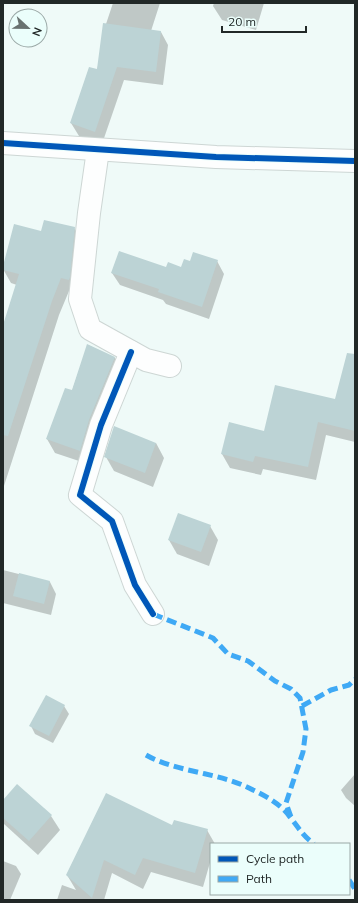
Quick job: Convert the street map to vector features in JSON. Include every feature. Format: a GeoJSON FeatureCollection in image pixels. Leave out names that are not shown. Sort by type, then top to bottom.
{"type":"FeatureCollection","features":[{"type":"Feature","properties":{"kind":"street"},"geometry":{"type":"LineString","coordinates":[[3,143],[216,157],[355,157]]}},
{"type":"Feature","properties":{"kind":"street"},"geometry":{"type":"LineString","coordinates":[[98,150],[88,213],[80,299],[90,329],[146,360],[170,366]]}},
{"type":"Feature","properties":{"kind":"street"},"geometry":{"type":"LineString","coordinates":[[131,352],[101,425],[80,495],[112,521],[135,585],[153,614]]}},
{"type":"Feature","properties":{"kind":"building"},"geometry":{"type":"Polygon","coordinates":[[[103,23],[161,31],[156,72],[117,67],[95,132],[70,123],[89,67],[97,69],[103,23]]]}},
{"type":"Feature","properties":{"kind":"building"},"geometry":{"type":"Polygon","coordinates":[[[44,220],[75,227],[70,277],[69,280],[61,278],[52,301],[8,436],[3,435],[3,325],[19,274],[3,270],[3,266],[14,224],[41,231],[44,220]]]}},
{"type":"Feature","properties":{"kind":"building"},"geometry":{"type":"Polygon","coordinates":[[[119,251],[166,267],[168,262],[181,267],[184,259],[190,261],[193,252],[218,260],[202,307],[158,292],[159,289],[111,273],[119,251]]]}},
{"type":"Feature","properties":{"kind":"building"},"geometry":{"type":"Polygon","coordinates":[[[87,344],[115,357],[89,420],[80,451],[46,439],[65,388],[72,390],[87,344]]]}},
{"type":"Feature","properties":{"kind":"building"},"geometry":{"type":"Polygon","coordinates":[[[347,353],[355,354],[355,431],[318,422],[308,467],[255,456],[253,462],[221,454],[229,422],[264,431],[275,385],[335,399],[347,353]]]}},
{"type":"Feature","properties":{"kind":"building"},"geometry":{"type":"Polygon","coordinates":[[[114,426],[156,443],[145,473],[104,457],[114,426]]]}},
{"type":"Feature","properties":{"kind":"building"},"geometry":{"type":"Polygon","coordinates":[[[178,513],[211,525],[201,552],[168,540],[178,513]]]}},
{"type":"Feature","properties":{"kind":"building"},"geometry":{"type":"Polygon","coordinates":[[[19,573],[50,581],[44,604],[13,596],[19,573]]]}},
{"type":"Feature","properties":{"kind":"building"},"geometry":{"type":"Polygon","coordinates":[[[46,695],[65,705],[49,736],[29,726],[46,695]]]}},
{"type":"Feature","properties":{"kind":"building"},"geometry":{"type":"Polygon","coordinates":[[[17,784],[52,815],[29,841],[3,818],[3,800],[17,784]]]}},
{"type":"Feature","properties":{"kind":"building"},"geometry":{"type":"Polygon","coordinates":[[[106,793],[172,825],[174,820],[208,829],[195,873],[143,858],[135,875],[104,860],[92,898],[66,875],[106,793]]]}},
{"type":"Feature","properties":{"kind":"marked path"},"geometry":{"type":"LineString","coordinates":[[153,614],[213,638],[228,654],[248,661],[275,681],[291,689],[300,698],[306,729],[303,752],[286,803],[291,817]]}},
{"type":"Feature","properties":{"kind":"marked path"},"geometry":{"type":"LineString","coordinates":[[302,706],[331,690],[349,685],[355,679]]}},
{"type":"Feature","properties":{"kind":"marked path"},"geometry":{"type":"LineString","coordinates":[[146,755],[172,766],[227,779],[263,795],[283,809],[304,835],[313,843]]}},
{"type":"Feature","properties":{"kind":"marked path"},"geometry":{"type":"LineString","coordinates":[[350,882],[355,889]]}},
{"type":"Feature","properties":{"kind":"cycle path"},"geometry":{"type":"LineString","coordinates":[[3,143],[216,157],[355,161]]}},
{"type":"Feature","properties":{"kind":"cycle path"},"geometry":{"type":"LineString","coordinates":[[131,352],[101,425],[80,495],[112,521],[135,585],[153,614]]}}]}
